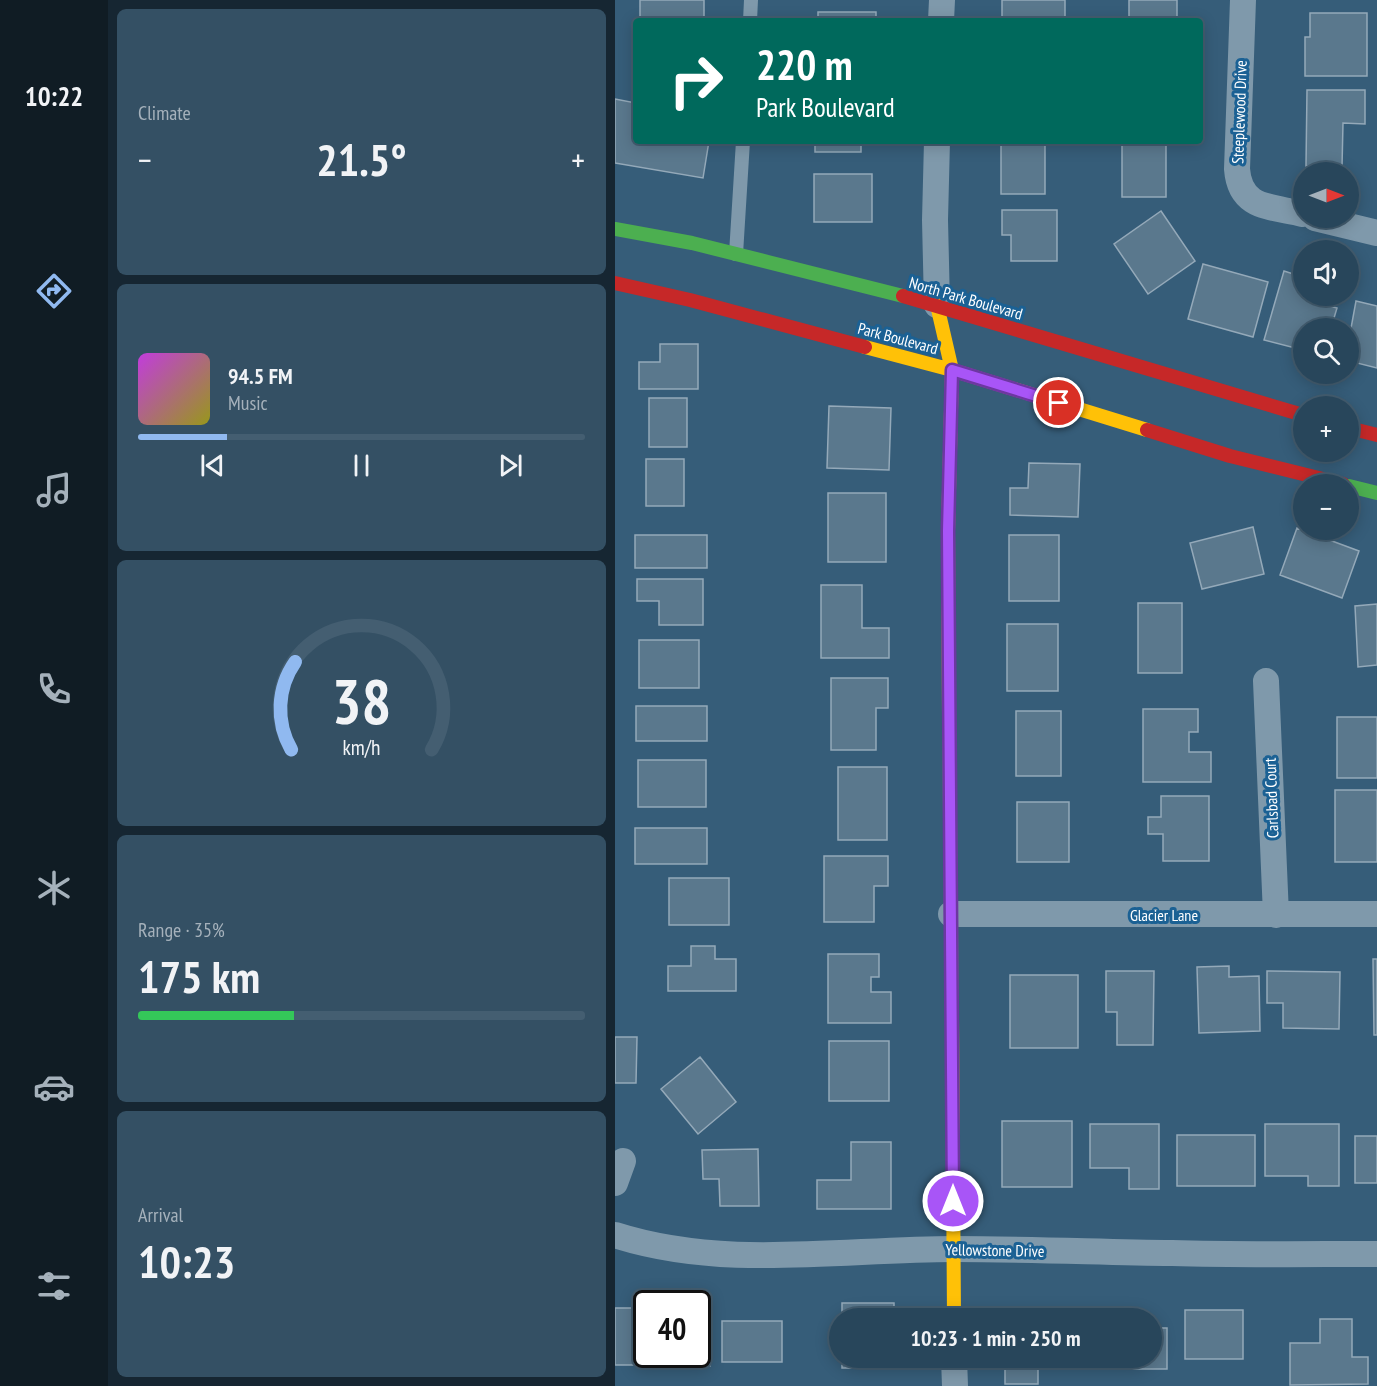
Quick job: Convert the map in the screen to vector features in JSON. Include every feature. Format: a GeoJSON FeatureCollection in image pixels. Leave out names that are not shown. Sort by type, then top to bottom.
{"type":"FeatureCollection","features":[{"type":"Feature","properties":{"kind":"main road","name":"North Park Boulevard"},"geometry":{"type":"LineString","coordinates":[[615,229],[692,243],[937,305],[1293,412]]}},
{"type":"Feature","properties":{"kind":"main road","name":"Park Boulevard"},"geometry":{"type":"LineString","coordinates":[[615,283],[690,300],[952,370],[1230,456],[1303,474]]}},
{"type":"Feature","properties":{"kind":"main road"},"geometry":{"type":"LineString","coordinates":[[937,305],[952,370],[948,531],[954,1308]]}},
{"type":"Feature","properties":{"kind":"main road"},"geometry":{"type":"LineString","coordinates":[[1359,430],[1377,435]]}},
{"type":"Feature","properties":{"kind":"main road"},"geometry":{"type":"LineString","coordinates":[[1359,488],[1377,493]]}},
{"type":"Feature","properties":{"kind":"street"},"geometry":{"type":"LineString","coordinates":[[941,18],[942,0]]}},
{"type":"Feature","properties":{"kind":"street","name":"Steeplewood Drive"},"geometry":{"type":"LineString","coordinates":[[1243,0],[1238,183],[1244,195],[1252,201],[1293,211]]}},
{"type":"Feature","properties":{"kind":"street"},"geometry":{"type":"LineString","coordinates":[[937,144],[935,220],[937,305]]}},
{"type":"Feature","properties":{"kind":"street"},"geometry":{"type":"LineString","coordinates":[[1356,228],[1377,233]]}},
{"type":"Feature","properties":{"kind":"street","name":"Carlsbad Court"},"geometry":{"type":"LineString","coordinates":[[1266,681],[1276,915]]}},
{"type":"Feature","properties":{"kind":"street","name":"Glacier Lane"},"geometry":{"type":"LineString","coordinates":[[951,914],[1377,914]]}},
{"type":"Feature","properties":{"kind":"street","name":"Yellowstone Drive"},"geometry":{"type":"LineString","coordinates":[[615,1235],[647,1246],[700,1253],[740,1254],[954,1249],[1377,1254]]}},
{"type":"Feature","properties":{"kind":"street"},"geometry":{"type":"LineString","coordinates":[[954,1368],[955,1386]]}},
{"type":"Feature","properties":{"kind":"lane"},"geometry":{"type":"LineString","coordinates":[[750,18],[751,0]]}},
{"type":"Feature","properties":{"kind":"lane"},"geometry":{"type":"LineString","coordinates":[[736,254],[743,144]]}},
{"type":"Feature","properties":{"kind":"building"},"geometry":{"type":"Polygon","coordinates":[[[640,0],[704,0],[704,18],[640,18],[640,0]]]}},
{"type":"Feature","properties":{"kind":"building"},"geometry":{"type":"Polygon","coordinates":[[[1002,0],[1065,0],[1065,18],[1002,18],[1002,0]]]}},
{"type":"Feature","properties":{"kind":"building"},"geometry":{"type":"Polygon","coordinates":[[[1129,0],[1177,0],[1177,18],[1129,18],[1129,0]]]}},
{"type":"Feature","properties":{"kind":"building"},"geometry":{"type":"Polygon","coordinates":[[[818,12],[876,12],[876,18],[818,18],[818,12]]]}},
{"type":"Feature","properties":{"kind":"building"},"geometry":{"type":"Polygon","coordinates":[[[1310,13],[1367,13],[1367,76],[1305,76],[1305,37],[1310,37],[1310,13]]]}},
{"type":"Feature","properties":{"kind":"building"},"geometry":{"type":"Polygon","coordinates":[[[1307,90],[1365,90],[1365,124],[1343,123],[1342,162],[1306,162],[1307,90]]]}},
{"type":"Feature","properties":{"kind":"building"},"geometry":{"type":"Polygon","coordinates":[[[615,99],[633,102],[633,144],[709,144],[703,178],[615,163],[615,99]]]}},
{"type":"Feature","properties":{"kind":"building"},"geometry":{"type":"Polygon","coordinates":[[[815,144],[861,144],[861,152],[815,152],[815,144]]]}},
{"type":"Feature","properties":{"kind":"building"},"geometry":{"type":"Polygon","coordinates":[[[1001,144],[1045,144],[1045,194],[1001,194],[1001,144]]]}},
{"type":"Feature","properties":{"kind":"building"},"geometry":{"type":"Polygon","coordinates":[[[1122,144],[1166,144],[1166,197],[1122,197],[1122,144]]]}},
{"type":"Feature","properties":{"kind":"building"},"geometry":{"type":"Polygon","coordinates":[[[814,174],[872,174],[872,222],[814,222],[814,174]]]}},
{"type":"Feature","properties":{"kind":"building"},"geometry":{"type":"Polygon","coordinates":[[[1002,210],[1057,210],[1057,261],[1011,261],[1011,235],[1002,235],[1002,210]]]}},
{"type":"Feature","properties":{"kind":"building"},"geometry":{"type":"Polygon","coordinates":[[[1161,211],[1195,261],[1148,294],[1114,244],[1161,211]]]}},
{"type":"Feature","properties":{"kind":"building"},"geometry":{"type":"Polygon","coordinates":[[[1203,264],[1268,282],[1253,337],[1188,319],[1203,264]]]}},
{"type":"Feature","properties":{"kind":"building"},"geometry":{"type":"Polygon","coordinates":[[[1284,271],[1293,274],[1293,306],[1337,308],[1334,318],[1293,318],[1293,347],[1264,340],[1284,271]]]}},
{"type":"Feature","properties":{"kind":"building"},"geometry":{"type":"Polygon","coordinates":[[[1359,302],[1377,306],[1377,368],[1359,364],[1359,318],[1353,318],[1355,306],[1359,306],[1359,302]]]}},
{"type":"Feature","properties":{"kind":"building"},"geometry":{"type":"Polygon","coordinates":[[[660,344],[698,344],[698,389],[639,389],[639,362],[660,362],[660,344]]]}},
{"type":"Feature","properties":{"kind":"building"},"geometry":{"type":"Polygon","coordinates":[[[649,398],[687,398],[687,447],[649,447],[649,398]]]}},
{"type":"Feature","properties":{"kind":"building"},"geometry":{"type":"Polygon","coordinates":[[[829,406],[891,408],[889,470],[827,468],[829,406]]]}},
{"type":"Feature","properties":{"kind":"building"},"geometry":{"type":"Polygon","coordinates":[[[646,459],[684,459],[684,506],[646,506],[646,459]]]}},
{"type":"Feature","properties":{"kind":"building"},"geometry":{"type":"Polygon","coordinates":[[[1029,463],[1080,464],[1078,517],[1010,515],[1010,488],[1028,488],[1029,463]]]}},
{"type":"Feature","properties":{"kind":"building"},"geometry":{"type":"Polygon","coordinates":[[[828,493],[886,493],[886,562],[828,562],[828,493]]]}},
{"type":"Feature","properties":{"kind":"building"},"geometry":{"type":"Polygon","coordinates":[[[1253,527],[1264,574],[1202,589],[1190,543],[1253,527]]]}},
{"type":"Feature","properties":{"kind":"building"},"geometry":{"type":"Polygon","coordinates":[[[635,535],[707,535],[707,568],[635,568],[635,535]]]}},
{"type":"Feature","properties":{"kind":"building"},"geometry":{"type":"Polygon","coordinates":[[[1009,535],[1059,535],[1059,601],[1009,601],[1009,535]]]}},
{"type":"Feature","properties":{"kind":"building"},"geometry":{"type":"Polygon","coordinates":[[[1293,539],[1329,540],[1359,551],[1342,598],[1280,575],[1293,539]]]}},
{"type":"Feature","properties":{"kind":"building"},"geometry":{"type":"Polygon","coordinates":[[[637,579],[703,579],[703,625],[659,625],[659,601],[637,601],[637,579]]]}},
{"type":"Feature","properties":{"kind":"building"},"geometry":{"type":"Polygon","coordinates":[[[821,585],[862,585],[862,628],[889,628],[889,658],[821,658],[821,585]]]}},
{"type":"Feature","properties":{"kind":"building"},"geometry":{"type":"Polygon","coordinates":[[[1138,603],[1182,603],[1182,673],[1138,673],[1138,603]]]}},
{"type":"Feature","properties":{"kind":"building"},"geometry":{"type":"Polygon","coordinates":[[[1377,604],[1377,665],[1358,667],[1355,606],[1377,604]]]}},
{"type":"Feature","properties":{"kind":"building"},"geometry":{"type":"Polygon","coordinates":[[[1007,624],[1058,624],[1058,691],[1007,691],[1007,624]]]}},
{"type":"Feature","properties":{"kind":"building"},"geometry":{"type":"Polygon","coordinates":[[[639,640],[699,640],[699,688],[639,688],[639,640]]]}},
{"type":"Feature","properties":{"kind":"building"},"geometry":{"type":"Polygon","coordinates":[[[831,678],[888,678],[888,708],[876,708],[876,750],[831,750],[831,678]]]}},
{"type":"Feature","properties":{"kind":"building"},"geometry":{"type":"Polygon","coordinates":[[[636,706],[707,706],[707,741],[636,741],[636,706]]]}},
{"type":"Feature","properties":{"kind":"building"},"geometry":{"type":"Polygon","coordinates":[[[1143,709],[1198,709],[1198,732],[1189,732],[1189,752],[1211,752],[1211,782],[1143,782],[1143,709]]]}},
{"type":"Feature","properties":{"kind":"building"},"geometry":{"type":"Polygon","coordinates":[[[1016,711],[1061,711],[1061,776],[1016,776],[1016,711]]]}},
{"type":"Feature","properties":{"kind":"building"},"geometry":{"type":"Polygon","coordinates":[[[1337,717],[1377,717],[1377,778],[1337,778],[1337,717]]]}},
{"type":"Feature","properties":{"kind":"building"},"geometry":{"type":"Polygon","coordinates":[[[638,760],[706,760],[706,807],[638,807],[638,760]]]}},
{"type":"Feature","properties":{"kind":"building"},"geometry":{"type":"Polygon","coordinates":[[[838,767],[887,767],[887,840],[838,840],[838,767]]]}},
{"type":"Feature","properties":{"kind":"building"},"geometry":{"type":"Polygon","coordinates":[[[1335,790],[1377,790],[1377,862],[1335,862],[1335,790]]]}},
{"type":"Feature","properties":{"kind":"building"},"geometry":{"type":"Polygon","coordinates":[[[1161,796],[1209,796],[1209,861],[1163,861],[1163,834],[1148,834],[1148,817],[1161,817],[1161,796]]]}},
{"type":"Feature","properties":{"kind":"building"},"geometry":{"type":"Polygon","coordinates":[[[1017,802],[1069,802],[1069,862],[1017,862],[1017,802]]]}},
{"type":"Feature","properties":{"kind":"building"},"geometry":{"type":"Polygon","coordinates":[[[635,828],[707,828],[707,864],[635,864],[635,828]]]}},
{"type":"Feature","properties":{"kind":"building"},"geometry":{"type":"Polygon","coordinates":[[[824,856],[888,856],[888,886],[874,886],[874,922],[824,922],[824,856]]]}},
{"type":"Feature","properties":{"kind":"building"},"geometry":{"type":"Polygon","coordinates":[[[669,878],[729,878],[729,925],[669,925],[669,878]]]}},
{"type":"Feature","properties":{"kind":"building"},"geometry":{"type":"Polygon","coordinates":[[[691,946],[715,946],[715,959],[736,959],[736,991],[668,991],[668,966],[691,966],[691,946]]]}},
{"type":"Feature","properties":{"kind":"building"},"geometry":{"type":"Polygon","coordinates":[[[828,954],[879,954],[879,977],[871,977],[871,992],[891,992],[891,1023],[828,1023],[828,954]]]}},
{"type":"Feature","properties":{"kind":"building"},"geometry":{"type":"Polygon","coordinates":[[[1373,959],[1377,959],[1377,1035],[1374,1035],[1373,959]]]}},
{"type":"Feature","properties":{"kind":"building"},"geometry":{"type":"Polygon","coordinates":[[[1229,966],[1229,977],[1259,976],[1260,1031],[1199,1033],[1197,967],[1229,966]]]}},
{"type":"Feature","properties":{"kind":"building"},"geometry":{"type":"Polygon","coordinates":[[[1106,971],[1154,971],[1153,1045],[1117,1045],[1117,1012],[1106,1012],[1106,971]]]}},
{"type":"Feature","properties":{"kind":"building"},"geometry":{"type":"Polygon","coordinates":[[[1267,971],[1340,972],[1339,1029],[1283,1028],[1283,1003],[1267,1003],[1267,971]]]}},
{"type":"Feature","properties":{"kind":"building"},"geometry":{"type":"Polygon","coordinates":[[[1010,975],[1078,975],[1078,1048],[1010,1048],[1010,975]]]}},
{"type":"Feature","properties":{"kind":"building"},"geometry":{"type":"Polygon","coordinates":[[[615,1037],[637,1037],[636,1083],[615,1083],[615,1037]]]}},
{"type":"Feature","properties":{"kind":"building"},"geometry":{"type":"Polygon","coordinates":[[[829,1041],[889,1041],[889,1101],[829,1101],[829,1041]]]}},
{"type":"Feature","properties":{"kind":"building"},"geometry":{"type":"Polygon","coordinates":[[[700,1057],[736,1102],[698,1134],[661,1089],[700,1057]]]}},
{"type":"Feature","properties":{"kind":"building"},"geometry":{"type":"Polygon","coordinates":[[[1002,1121],[1072,1121],[1072,1187],[1002,1187],[1002,1121]]]}},
{"type":"Feature","properties":{"kind":"building"},"geometry":{"type":"Polygon","coordinates":[[[1090,1124],[1159,1124],[1159,1189],[1129,1189],[1129,1168],[1090,1168],[1090,1124]]]}},
{"type":"Feature","properties":{"kind":"building"},"geometry":{"type":"Polygon","coordinates":[[[1265,1124],[1339,1124],[1339,1186],[1308,1186],[1308,1176],[1265,1176],[1265,1124]]]}},
{"type":"Feature","properties":{"kind":"building"},"geometry":{"type":"Polygon","coordinates":[[[1177,1135],[1255,1135],[1255,1186],[1177,1186],[1177,1135]]]}},
{"type":"Feature","properties":{"kind":"building"},"geometry":{"type":"Polygon","coordinates":[[[1355,1136],[1377,1136],[1377,1183],[1355,1183],[1355,1136]]]}},
{"type":"Feature","properties":{"kind":"building"},"geometry":{"type":"Polygon","coordinates":[[[851,1142],[891,1142],[891,1209],[817,1209],[817,1180],[851,1180],[851,1142]]]}},
{"type":"Feature","properties":{"kind":"building"},"geometry":{"type":"Polygon","coordinates":[[[758,1149],[759,1206],[720,1206],[719,1179],[703,1179],[702,1150],[758,1149]]]}},
{"type":"Feature","properties":{"kind":"building"},"geometry":{"type":"Polygon","coordinates":[[[842,1303],[894,1303],[894,1308],[842,1308],[842,1303]]]}},
{"type":"Feature","properties":{"kind":"building"},"geometry":{"type":"Polygon","coordinates":[[[615,1308],[633,1308],[633,1365],[615,1365],[615,1308]]]}},
{"type":"Feature","properties":{"kind":"building"},"geometry":{"type":"Polygon","coordinates":[[[1185,1310],[1243,1310],[1243,1359],[1185,1359],[1185,1310]]]}},
{"type":"Feature","properties":{"kind":"building"},"geometry":{"type":"Polygon","coordinates":[[[1320,1319],[1352,1319],[1352,1357],[1368,1357],[1368,1384],[1290,1385],[1290,1343],[1320,1343],[1320,1319]]]}},
{"type":"Feature","properties":{"kind":"building"},"geometry":{"type":"Polygon","coordinates":[[[722,1321],[782,1321],[782,1362],[722,1362],[722,1321]]]}},
{"type":"Feature","properties":{"kind":"building"},"geometry":{"type":"Polygon","coordinates":[[[1162,1328],[1167,1328],[1167,1369],[1092,1369],[1162,1368],[1162,1328]]]}},
{"type":"Feature","properties":{"kind":"building"},"geometry":{"type":"Polygon","coordinates":[[[1005,1368],[1038,1368],[1038,1384],[1005,1384],[1005,1368]]]}},
{"type":"Feature","properties":{"kind":"traffic: fast"},"geometry":{"type":"LineString","coordinates":[[615,229],[692,243],[903,296]]}},
{"type":"Feature","properties":{"kind":"traffic: fast"},"geometry":{"type":"LineString","coordinates":[[1359,488],[1377,493]]}},
{"type":"Feature","properties":{"kind":"traffic: fast"},"geometry":{"type":"LineString","coordinates":[[949,716],[952,1018]]}},
{"type":"Feature","properties":{"kind":"traffic: slow"},"geometry":{"type":"LineString","coordinates":[[937,305],[952,370],[948,531],[949,716]]}},
{"type":"Feature","properties":{"kind":"traffic: slow"},"geometry":{"type":"LineString","coordinates":[[865,347],[952,370],[1147,430]]}},
{"type":"Feature","properties":{"kind":"traffic: slow"},"geometry":{"type":"LineString","coordinates":[[952,1018],[954,1308]]}},
{"type":"Feature","properties":{"kind":"traffic: jam"},"geometry":{"type":"LineString","coordinates":[[615,283],[690,300],[865,347]]}},
{"type":"Feature","properties":{"kind":"traffic: jam"},"geometry":{"type":"LineString","coordinates":[[903,296],[1293,412]]}},
{"type":"Feature","properties":{"kind":"traffic: jam"},"geometry":{"type":"LineString","coordinates":[[1147,430],[1230,456],[1303,474]]}},
{"type":"Feature","properties":{"kind":"traffic: jam"},"geometry":{"type":"LineString","coordinates":[[1359,430],[1377,435]]}},
{"type":"Feature","properties":{"kind":"route"},"geometry":{"type":"LineString","coordinates":[[953,1201],[948,531],[952,370],[1059,403]]}}]}
